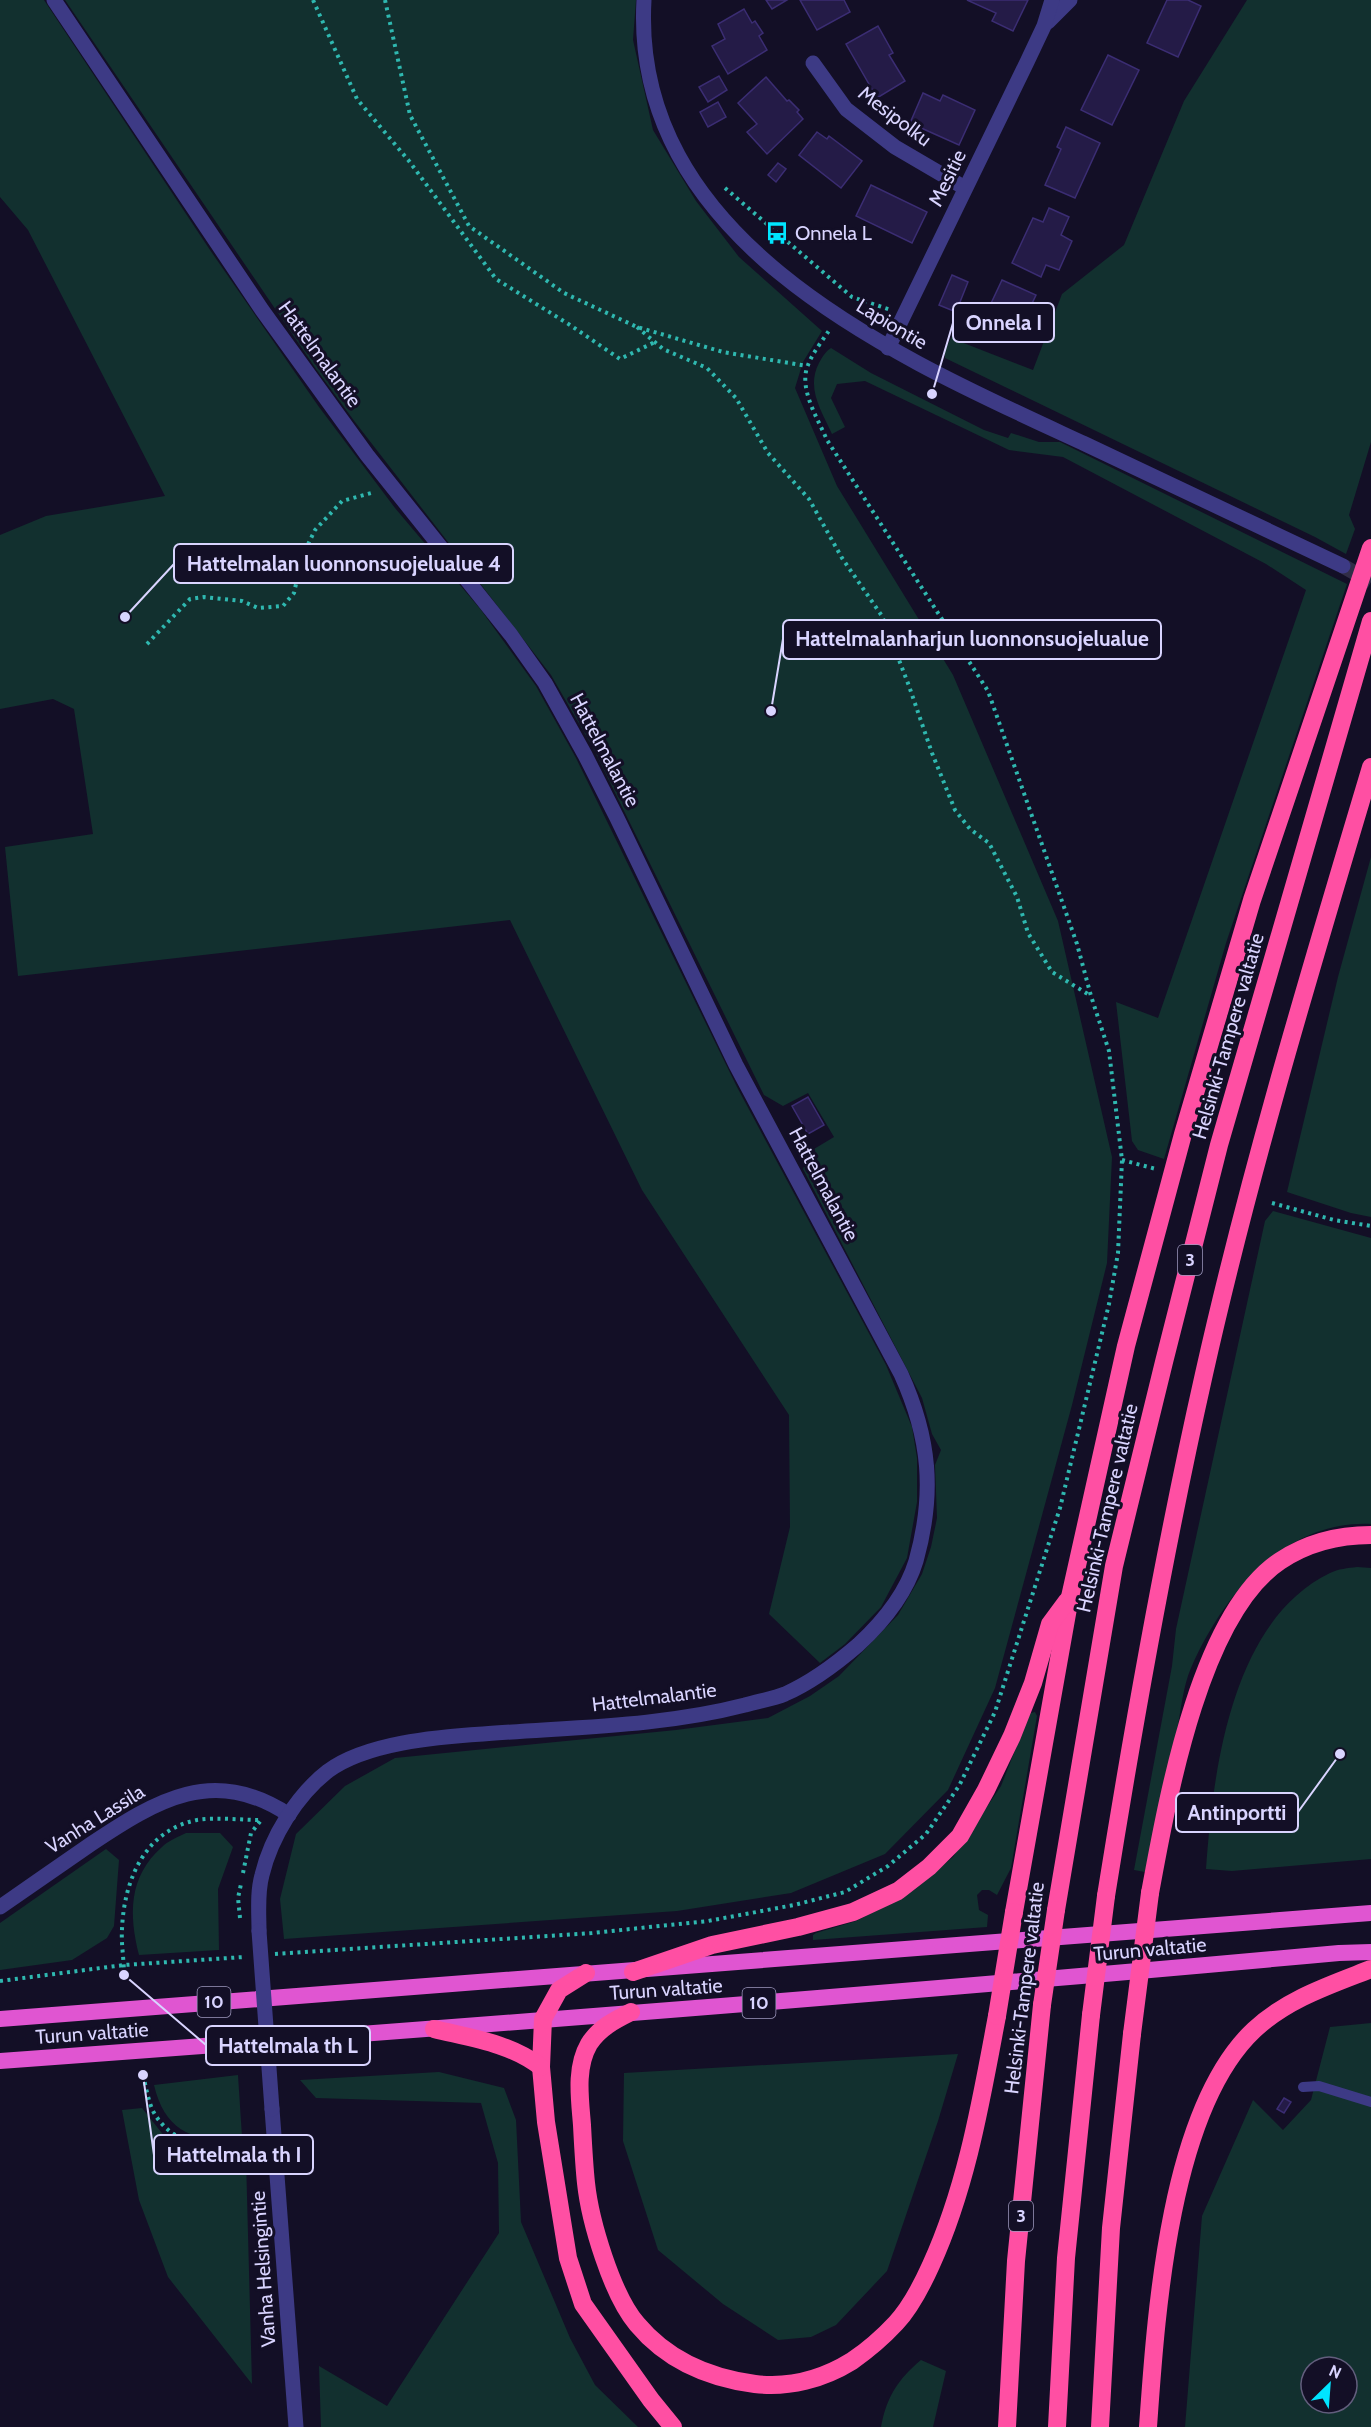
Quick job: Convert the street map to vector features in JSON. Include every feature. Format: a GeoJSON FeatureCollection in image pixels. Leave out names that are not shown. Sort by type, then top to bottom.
{"type":"FeatureCollection","features":[{"type":"Feature","properties":{"kind":"highway"},"geometry":{"type":"LineString","coordinates":[[631,2012],[617,2019],[596,2035],[582,2061],[580,2080],[586,2186],[598,2236],[617,2290],[635,2323],[665,2353],[698,2370],[737,2382],[772,2386],[807,2381],[839,2369],[866,2351],[898,2322],[921,2286],[943,2238],[975,2134],[1070,1597],[1126,1346],[1183,1134],[1252,900],[1371,548]]}},
{"type":"Feature","properties":{"kind":"highway","name":"Helsinki-Tampere valtatie"},"geometry":{"type":"LineString","coordinates":[[1007,2427],[1016,2261],[1042,2005],[1114,1566],[1220,1145],[1371,621]]}},
{"type":"Feature","properties":{"kind":"highway","name":"3"},"geometry":{"type":"LineString","coordinates":[[1057,2427],[1066,2258],[1091,2015],[1106,1896],[1132,1731],[1159,1585],[1205,1372],[1258,1156],[1371,767]]}},
{"type":"Feature","properties":{"kind":"highway"},"geometry":{"type":"LineString","coordinates":[[1100,2427],[1111,2228],[1132,2034],[1150,1893],[1167,1800],[1186,1731],[1206,1671],[1226,1625],[1254,1585],[1281,1560],[1313,1545],[1337,1537],[1371,1535]]}},
{"type":"Feature","properties":{"kind":"highway"},"geometry":{"type":"LineString","coordinates":[[633,1972],[712,1945],[798,1927],[853,1912],[898,1891],[929,1867],[960,1836],[986,1790],[1012,1736],[1033,1683],[1050,1624],[1070,1597]]}},
{"type":"Feature","properties":{"kind":"highway","name":"Turun valtatie"},"geometry":{"type":"LineString","coordinates":[[0,2019],[586,1973],[633,1972],[1371,1913]]}},
{"type":"Feature","properties":{"kind":"highway","name":"Turun valtatie"},"geometry":{"type":"LineString","coordinates":[[0,2061],[975,1986],[1371,1952]]}},
{"type":"Feature","properties":{"kind":"highway"},"geometry":{"type":"LineString","coordinates":[[1148,2427],[1159,2307],[1179,2184],[1207,2097],[1225,2065],[1254,2030],[1289,2005],[1319,1989],[1371,1970]]}},
{"type":"Feature","properties":{"kind":"highway"},"geometry":{"type":"LineString","coordinates":[[586,1973],[560,1990],[543,2019],[541,2067],[546,2122],[568,2258],[584,2304],[651,2400],[673,2427]]}},
{"type":"Feature","properties":{"kind":"highway"},"geometry":{"type":"LineString","coordinates":[[434,2029],[489,2042],[518,2052],[541,2067]]}},
{"type":"Feature","properties":{"kind":"street","name":"Hattelmalantie"},"geometry":{"type":"LineString","coordinates":[[54,0],[262,310],[393,487],[511,635],[545,683],[585,755],[736,1065],[901,1374],[914,1402],[923,1433],[926,1462],[927,1519],[912,1574],[895,1604],[875,1629],[846,1656],[816,1677],[784,1695],[708,1715],[424,1738],[367,1753],[329,1770],[307,1791],[289,1815],[262,1873],[259,1893],[259,1931],[272,2109]]}},
{"type":"Feature","properties":{"kind":"street","name":"Lapiontie"},"geometry":{"type":"LineString","coordinates":[[644,0],[646,62],[662,124],[674,149],[712,206],[744,241],[784,278],[888,348],[956,384],[1343,566]]}},
{"type":"Feature","properties":{"kind":"street","name":"Mesitie"},"geometry":{"type":"LineString","coordinates":[[888,348],[1044,26],[1052,0]]}},
{"type":"Feature","properties":{"kind":"street","name":"Mesitie"},"geometry":{"type":"LineString","coordinates":[[1044,26],[1070,0]]}},
{"type":"Feature","properties":{"kind":"street","name":"Mesipolku"},"geometry":{"type":"LineString","coordinates":[[813,63],[846,109],[895,147],[965,188]]}},
{"type":"Feature","properties":{"kind":"street","name":"Vanha Lassila"},"geometry":{"type":"LineString","coordinates":[[0,1907],[128,1819],[170,1798],[199,1791],[228,1790],[247,1794],[274,1805],[289,1815]]}},
{"type":"Feature","properties":{"kind":"street","name":"Vanha Helsingintie"},"geometry":{"type":"LineString","coordinates":[[272,2109],[296,2427]]}},
{"type":"Feature","properties":{"kind":"lane"},"geometry":{"type":"LineString","coordinates":[[1303,2087],[1319,2086],[1371,2102]]}},
{"type":"Feature","properties":{"kind":"path"},"geometry":{"type":"LineString","coordinates":[[313,0],[357,99],[409,161],[496,279],[570,324],[620,359],[655,342]]}},
{"type":"Feature","properties":{"kind":"path"},"geometry":{"type":"LineString","coordinates":[[385,0],[410,116],[469,226],[564,293],[636,327],[723,352],[807,366]]}},
{"type":"Feature","properties":{"kind":"path","name":"Lapiontie"},"geometry":{"type":"LineString","coordinates":[[720,181],[726,189],[852,297],[904,315]]}},
{"type":"Feature","properties":{"kind":"path"},"geometry":{"type":"LineString","coordinates":[[264,1955],[592,1933],[708,1921],[794,1905],[845,1892],[888,1866],[926,1834],[959,1786],[995,1712],[1060,1509],[1109,1304],[1118,1253],[1122,1160],[1109,1051],[1077,944],[988,691],[827,440],[809,397],[805,380],[807,366],[852,297]]}},
{"type":"Feature","properties":{"kind":"path"},"geometry":{"type":"LineString","coordinates":[[636,327],[663,349],[707,368],[736,398],[768,453],[808,499],[842,558],[882,616],[955,810],[970,829],[989,843],[1017,897],[1028,933],[1052,972],[1091,996]]}},
{"type":"Feature","properties":{"kind":"path"},"geometry":{"type":"LineString","coordinates":[[147,644],[190,599],[204,597],[242,601],[258,609],[283,606],[294,594],[302,557],[315,530],[342,501],[393,487]]}},
{"type":"Feature","properties":{"kind":"path"},"geometry":{"type":"LineString","coordinates":[[1122,1160],[1160,1170]]}},
{"type":"Feature","properties":{"kind":"path"},"geometry":{"type":"LineString","coordinates":[[1272,1203],[1334,1220],[1371,1227]]}},
{"type":"Feature","properties":{"kind":"path"},"geometry":{"type":"LineString","coordinates":[[124,1975],[122,1929],[126,1894],[137,1867],[156,1839],[166,1831],[197,1820],[213,1818],[261,1820]]}},
{"type":"Feature","properties":{"kind":"path"},"geometry":{"type":"LineString","coordinates":[[0,1981],[124,1965],[253,1956]]}},
{"type":"Feature","properties":{"kind":"path"},"geometry":{"type":"LineString","coordinates":[[143,2075],[154,2113],[172,2132],[204,2148],[256,2149]]}},
{"type":"Feature","properties":{"kind":"green space"},"geometry":{"type":"Polygon","coordinates":[[[0,0],[44,0],[210,250],[319,407],[395,508],[481,610],[536,686],[576,758],[737,1087],[886,1365],[912,1427],[917,1458],[917,1502],[907,1558],[881,1607],[845,1644],[820,1663],[769,1614],[790,1527],[789,1415],[642,1190],[510,920],[18,976],[5,847],[93,834],[74,709],[53,699],[0,709],[0,535],[46,516],[165,496],[28,230],[0,197],[0,0]]]}},
{"type":"Feature","properties":{"kind":"green space"},"geometry":{"type":"Polygon","coordinates":[[[65,0],[636,0],[633,40],[653,130],[696,201],[739,257],[822,331],[803,362],[795,388],[837,486],[953,675],[1058,921],[1112,1157],[1107,1263],[1072,1405],[995,1688],[948,1790],[885,1854],[791,1893],[677,1911],[284,1939],[280,1899],[296,1834],[345,1786],[395,1758],[676,1730],[768,1718],[810,1696],[839,1676],[898,1615],[922,1574],[937,1518],[935,1465],[941,1450],[932,1434],[922,1398],[803,1169],[809,1152],[834,1137],[808,1093],[783,1106],[764,1095],[593,748],[551,675],[316,369],[65,0]]]}},
{"type":"Feature","properties":{"kind":"green space"},"geometry":{"type":"Polygon","coordinates":[[[1247,0],[1371,0],[1371,442],[1349,515],[1355,529],[1346,554],[945,358],[945,350],[953,334],[961,342],[1033,370],[1062,294],[1124,245],[1184,101],[1247,0]]]}},
{"type":"Feature","properties":{"kind":"green space"},"geometry":{"type":"Polygon","coordinates":[[[831,348],[871,373],[984,430],[1008,438],[1011,433],[1039,442],[1060,442],[1347,584],[1226,943],[1164,1159],[1138,1150],[1132,1141],[1116,1002],[1158,1018],[1306,590],[1266,564],[1063,457],[1009,450],[865,381],[837,384],[831,398],[845,427],[832,434],[814,390],[815,372],[831,348]]]}},
{"type":"Feature","properties":{"kind":"green space"},"geometry":{"type":"Polygon","coordinates":[[[1371,857],[1371,1217],[1351,1213],[1287,1192],[1338,977],[1371,857]]]}},
{"type":"Feature","properties":{"kind":"green space"},"geometry":{"type":"Polygon","coordinates":[[[1273,1211],[1371,1238],[1371,1524],[1340,1526],[1311,1535],[1284,1549],[1260,1567],[1220,1614],[1204,1641],[1186,1682],[1145,1872],[1134,1870],[1172,1666],[1176,1629],[1265,1221],[1273,1211]]]}},
{"type":"Feature","properties":{"kind":"green space"},"geometry":{"type":"Polygon","coordinates":[[[1357,1567],[1371,1568],[1371,1859],[1232,1871],[1206,1869],[1214,1788],[1222,1745],[1234,1702],[1249,1662],[1270,1626],[1297,1595],[1330,1573],[1357,1567]]]}},
{"type":"Feature","properties":{"kind":"green space"},"geometry":{"type":"Polygon","coordinates":[[[1035,1712],[1037,1716],[1011,1868],[997,1895],[989,1890],[982,1890],[977,1895],[979,1910],[988,1915],[987,1927],[813,1940],[813,1935],[816,1933],[856,1921],[914,1890],[953,1857],[1001,1786],[1027,1720],[1031,1713],[1035,1712]]]}},
{"type":"Feature","properties":{"kind":"green space"},"geometry":{"type":"Polygon","coordinates":[[[186,1833],[220,1833],[233,1847],[218,1889],[219,1950],[139,1955],[133,1911],[137,1884],[151,1859],[162,1847],[186,1833]]]}},
{"type":"Feature","properties":{"kind":"green space"},"geometry":{"type":"Polygon","coordinates":[[[106,1849],[119,1860],[114,1926],[107,1938],[72,1960],[0,1970],[0,1923],[106,1849]]]}},
{"type":"Feature","properties":{"kind":"green space"},"geometry":{"type":"Polygon","coordinates":[[[1371,2023],[1371,2427],[1185,2427],[1202,2216],[1253,2100],[1283,2130],[1311,2100],[1330,2027],[1371,2023]]]}},
{"type":"Feature","properties":{"kind":"green space"},"geometry":{"type":"Polygon","coordinates":[[[958,2054],[938,2121],[887,2271],[836,2325],[811,2337],[778,2340],[723,2304],[658,2250],[623,2141],[624,2073],[958,2054]]]}},
{"type":"Feature","properties":{"kind":"green space"},"geometry":{"type":"Polygon","coordinates":[[[439,2072],[504,2088],[516,2120],[521,2222],[570,2338],[595,2385],[638,2427],[321,2427],[319,2366],[387,2406],[499,2233],[498,2163],[481,2103],[316,2098],[300,2080],[439,2072]]]}},
{"type":"Feature","properties":{"kind":"green space"},"geometry":{"type":"Polygon","coordinates":[[[238,2075],[242,2137],[239,2140],[208,2139],[184,2131],[166,2114],[154,2085],[238,2075]]]}},
{"type":"Feature","properties":{"kind":"green space"},"geometry":{"type":"Polygon","coordinates":[[[142,2108],[169,2142],[204,2158],[246,2159],[252,2384],[168,2277],[139,2200],[122,2110],[142,2108]]]}},
{"type":"Feature","properties":{"kind":"green space"},"geometry":{"type":"Polygon","coordinates":[[[921,2360],[946,2371],[933,2427],[881,2427],[886,2407],[894,2390],[921,2360]]]}},
{"type":"Feature","properties":{"kind":"building"},"geometry":{"type":"Polygon","coordinates":[[[766,0],[787,0],[772,9],[766,0]]]}},
{"type":"Feature","properties":{"kind":"building"},"geometry":{"type":"Polygon","coordinates":[[[800,0],[844,0],[850,12],[817,30],[800,0]]]}},
{"type":"Feature","properties":{"kind":"building"},"geometry":{"type":"Polygon","coordinates":[[[967,0],[1028,0],[1013,31],[992,21],[996,13],[967,0]]]}},
{"type":"Feature","properties":{"kind":"building"},"geometry":{"type":"Polygon","coordinates":[[[1167,0],[1188,0],[1201,6],[1178,57],[1147,43],[1167,0]]]}},
{"type":"Feature","properties":{"kind":"building"},"geometry":{"type":"Polygon","coordinates":[[[744,9],[752,23],[755,21],[763,33],[759,36],[767,50],[728,74],[712,46],[725,39],[718,24],[744,9]]]}},
{"type":"Feature","properties":{"kind":"building"},"geometry":{"type":"Polygon","coordinates":[[[878,26],[893,53],[889,55],[905,81],[877,98],[846,44],[878,26]]]}},
{"type":"Feature","properties":{"kind":"building"},"geometry":{"type":"Polygon","coordinates":[[[1108,55],[1139,70],[1112,125],[1081,110],[1108,55]]]}},
{"type":"Feature","properties":{"kind":"building"},"geometry":{"type":"Polygon","coordinates":[[[719,76],[727,90],[708,102],[699,87],[719,76]]]}},
{"type":"Feature","properties":{"kind":"building"},"geometry":{"type":"Polygon","coordinates":[[[766,77],[787,101],[789,100],[799,110],[797,112],[803,119],[767,154],[747,132],[757,124],[738,103],[766,77]]]}},
{"type":"Feature","properties":{"kind":"building"},"geometry":{"type":"Polygon","coordinates":[[[923,93],[940,101],[943,95],[975,110],[959,145],[910,123],[923,93]]]}},
{"type":"Feature","properties":{"kind":"building"},"geometry":{"type":"Polygon","coordinates":[[[718,102],[726,117],[708,127],[700,112],[718,102]]]}},
{"type":"Feature","properties":{"kind":"building"},"geometry":{"type":"Polygon","coordinates":[[[1066,127],[1100,143],[1075,198],[1045,185],[1061,149],[1057,147],[1066,127]]]}},
{"type":"Feature","properties":{"kind":"building"},"geometry":{"type":"Polygon","coordinates":[[[817,132],[827,139],[829,136],[862,161],[841,188],[799,155],[817,132]]]}},
{"type":"Feature","properties":{"kind":"building"},"geometry":{"type":"Polygon","coordinates":[[[778,163],[786,169],[776,182],[768,175],[778,163]]]}},
{"type":"Feature","properties":{"kind":"building"},"geometry":{"type":"Polygon","coordinates":[[[871,185],[927,212],[912,243],[856,216],[871,185]]]}},
{"type":"Feature","properties":{"kind":"building"},"geometry":{"type":"Polygon","coordinates":[[[1049,208],[1069,217],[1061,235],[1072,241],[1059,270],[1046,265],[1041,277],[1012,263],[1033,218],[1043,222],[1049,208]]]}},
{"type":"Feature","properties":{"kind":"building"},"geometry":{"type":"Polygon","coordinates":[[[952,275],[968,282],[956,312],[939,305],[952,275]]]}},
{"type":"Feature","properties":{"kind":"building"},"geometry":{"type":"Polygon","coordinates":[[[1002,280],[1036,295],[1025,318],[1020,315],[1008,342],[979,329],[1002,280]]]}},
{"type":"Feature","properties":{"kind":"building"},"geometry":{"type":"Polygon","coordinates":[[[808,1097],[824,1125],[808,1134],[792,1106],[808,1097]]]}},
{"type":"Feature","properties":{"kind":"building"},"geometry":{"type":"Polygon","coordinates":[[[1284,2098],[1291,2102],[1284,2113],[1277,2109],[1284,2098]]]}},
{"type":"Feature","properties":{"kind":"tunnel"},"geometry":{"type":"LineString","coordinates":[[1343,566],[1371,582]]}},
{"type":"Feature","properties":{"kind":"place","name":"Onnela L"},"geometry":{"type":"Point","coordinates":[777,233]}},
{"type":"Feature","properties":{"kind":"place","name":"Onnela I"},"geometry":{"type":"Point","coordinates":[932,394]}},
{"type":"Feature","properties":{"kind":"place","name":"Hattelmalan luonnonsuojelualue 4"},"geometry":{"type":"Point","coordinates":[125,617]}},
{"type":"Feature","properties":{"kind":"place","name":"Hattelmalanharjun luonnonsuojelualue"},"geometry":{"type":"Point","coordinates":[771,711]}},
{"type":"Feature","properties":{"kind":"place","name":"Antinportti"},"geometry":{"type":"Point","coordinates":[1340,1754]}},
{"type":"Feature","properties":{"kind":"place","name":"Hattelmala th L"},"geometry":{"type":"Point","coordinates":[124,1975]}},
{"type":"Feature","properties":{"kind":"place","name":"Hattelmala th I"},"geometry":{"type":"Point","coordinates":[143,2075]}}]}
